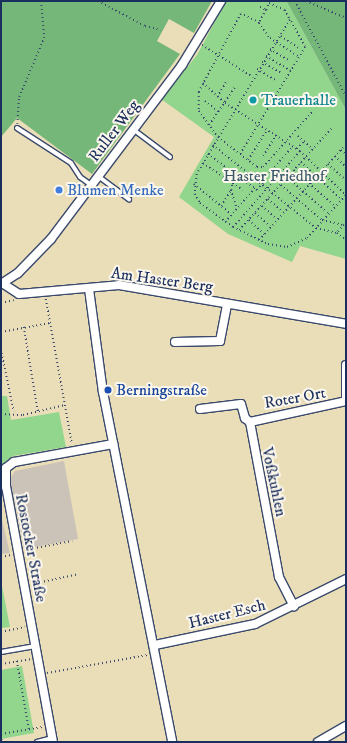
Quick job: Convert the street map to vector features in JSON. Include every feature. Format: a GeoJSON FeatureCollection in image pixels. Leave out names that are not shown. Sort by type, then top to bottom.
{"type":"FeatureCollection","features":[{"type":"Feature","properties":{"kind":"street","name":"Ruller Weg"},"geometry":{"type":"LineString","coordinates":[[1,283],[37,254],[91,185],[197,43],[221,1]]}},
{"type":"Feature","properties":{"kind":"street"},"geometry":{"type":"LineString","coordinates":[[1,283],[19,294]]}},
{"type":"Feature","properties":{"kind":"street","name":"Am Haster Berg"},"geometry":{"type":"LineString","coordinates":[[19,294],[81,286],[89,289],[119,284],[346,324]]}},
{"type":"Feature","properties":{"kind":"street"},"geometry":{"type":"LineString","coordinates":[[89,289],[98,362],[113,444],[156,649],[172,742]]}},
{"type":"Feature","properties":{"kind":"street","name":"Am Haster Berg"},"geometry":{"type":"LineString","coordinates":[[175,342],[220,341],[227,304]]}},
{"type":"Feature","properties":{"kind":"street","name":"Roter Ort"},"geometry":{"type":"LineString","coordinates":[[250,422],[346,401],[346,365]]}},
{"type":"Feature","properties":{"kind":"street","name":"Voßkuhlen"},"geometry":{"type":"LineString","coordinates":[[200,409],[239,402],[250,422],[279,577],[294,606]]}},
{"type":"Feature","properties":{"kind":"street","name":"Rostocker Straße"},"geometry":{"type":"LineString","coordinates":[[53,740],[6,487],[6,468],[14,462],[113,444]]}},
{"type":"Feature","properties":{"kind":"street","name":"Haster Esch"},"geometry":{"type":"LineString","coordinates":[[156,649],[255,624],[346,579]]}},
{"type":"Feature","properties":{"kind":"street"},"geometry":{"type":"LineString","coordinates":[[318,742],[346,726]]}},
{"type":"Feature","properties":{"kind":"lane"},"geometry":{"type":"LineString","coordinates":[[17,128],[71,162],[80,177],[91,185]]}},
{"type":"Feature","properties":{"kind":"lane"},"geometry":{"type":"LineString","coordinates":[[133,129],[170,157]]}},
{"type":"Feature","properties":{"kind":"lane"},"geometry":{"type":"LineString","coordinates":[[98,176],[130,199]]}},
{"type":"Feature","properties":{"kind":"lane"},"geometry":{"type":"LineString","coordinates":[[1,652],[36,646]]}},
{"type":"Feature","properties":{"kind":"lane"},"geometry":{"type":"LineString","coordinates":[[37,742],[53,740]]}},
{"type":"Feature","properties":{"kind":"path"},"geometry":{"type":"LineString","coordinates":[[17,128],[19,97],[44,38],[41,1]]}},
{"type":"Feature","properties":{"kind":"path"},"geometry":{"type":"LineString","coordinates":[[98,1],[145,26],[161,30]]}},
{"type":"Feature","properties":{"kind":"path"},"geometry":{"type":"LineString","coordinates":[[295,1],[346,96]]}},
{"type":"Feature","properties":{"kind":"path"},"geometry":{"type":"LineString","coordinates":[[306,1],[346,18]]}},
{"type":"Feature","properties":{"kind":"path"},"geometry":{"type":"LineString","coordinates":[[240,154],[305,47],[285,10],[269,3],[259,24]]}},
{"type":"Feature","properties":{"kind":"path"},"geometry":{"type":"LineString","coordinates":[[260,7],[266,10]]}},
{"type":"Feature","properties":{"kind":"path"},"geometry":{"type":"LineString","coordinates":[[300,57],[276,42],[259,24],[241,14],[203,83],[197,102],[209,125],[218,137],[257,167],[263,167],[312,112]]}},
{"type":"Feature","properties":{"kind":"path"},"geometry":{"type":"LineString","coordinates":[[203,83],[225,103],[235,108],[300,151],[346,195],[301,243],[287,247],[259,240],[233,227],[200,203],[194,184],[203,163],[213,145],[218,137],[235,108],[253,77],[257,69],[290,20]]}},
{"type":"Feature","properties":{"kind":"path"},"geometry":{"type":"LineString","coordinates":[[280,35],[299,48]]}},
{"type":"Feature","properties":{"kind":"path"},"geometry":{"type":"LineString","coordinates":[[197,43],[253,77]]}},
{"type":"Feature","properties":{"kind":"path"},"geometry":{"type":"LineString","coordinates":[[270,49],[290,61]]}},
{"type":"Feature","properties":{"kind":"path"},"geometry":{"type":"LineString","coordinates":[[266,56],[291,71]]}},
{"type":"Feature","properties":{"kind":"path"},"geometry":{"type":"LineString","coordinates":[[262,62],[281,73]]}},
{"type":"Feature","properties":{"kind":"path"},"geometry":{"type":"LineString","coordinates":[[257,69],[277,81]]}},
{"type":"Feature","properties":{"kind":"path"},"geometry":{"type":"LineString","coordinates":[[217,97],[226,82]]}},
{"type":"Feature","properties":{"kind":"path"},"geometry":{"type":"LineString","coordinates":[[209,125],[235,87]]}},
{"type":"Feature","properties":{"kind":"path"},"geometry":{"type":"LineString","coordinates":[[205,101],[219,112]]}},
{"type":"Feature","properties":{"kind":"path"},"geometry":{"type":"LineString","coordinates":[[239,230],[288,178],[331,129]]}},
{"type":"Feature","properties":{"kind":"path"},"geometry":{"type":"LineString","coordinates":[[248,160],[267,130]]}},
{"type":"Feature","properties":{"kind":"path"},"geometry":{"type":"LineString","coordinates":[[263,156],[276,135]]}},
{"type":"Feature","properties":{"kind":"path"},"geometry":{"type":"LineString","coordinates":[[298,136],[313,150]]}},
{"type":"Feature","properties":{"kind":"path"},"geometry":{"type":"LineString","coordinates":[[297,149],[304,141]]}},
{"type":"Feature","properties":{"kind":"path"},"geometry":{"type":"LineString","coordinates":[[259,240],[346,144]]}},
{"type":"Feature","properties":{"kind":"path"},"geometry":{"type":"LineString","coordinates":[[213,145],[275,192],[316,228],[337,232],[346,240]]}},
{"type":"Feature","properties":{"kind":"path"},"geometry":{"type":"LineString","coordinates":[[225,222],[293,146]]}},
{"type":"Feature","properties":{"kind":"path"},"geometry":{"type":"LineString","coordinates":[[341,150],[346,154]]}},
{"type":"Feature","properties":{"kind":"path"},"geometry":{"type":"LineString","coordinates":[[233,227],[300,151]]}},
{"type":"Feature","properties":{"kind":"path"},"geometry":{"type":"LineString","coordinates":[[208,154],[255,188]]}},
{"type":"Feature","properties":{"kind":"path"},"geometry":{"type":"LineString","coordinates":[[335,156],[346,167]]}},
{"type":"Feature","properties":{"kind":"path"},"geometry":{"type":"LineString","coordinates":[[301,162],[341,200]]}},
{"type":"Feature","properties":{"kind":"path"},"geometry":{"type":"LineString","coordinates":[[203,163],[243,190]]}},
{"type":"Feature","properties":{"kind":"path"},"geometry":{"type":"LineString","coordinates":[[328,164],[346,180]]}},
{"type":"Feature","properties":{"kind":"path"},"geometry":{"type":"LineString","coordinates":[[294,170],[335,207]]}},
{"type":"Feature","properties":{"kind":"path"},"geometry":{"type":"LineString","coordinates":[[234,173],[231,190],[236,208]]}},
{"type":"Feature","properties":{"kind":"path"},"geometry":{"type":"LineString","coordinates":[[288,178],[329,214]]}},
{"type":"Feature","properties":{"kind":"path"},"geometry":{"type":"LineString","coordinates":[[194,184],[231,214]]}},
{"type":"Feature","properties":{"kind":"path"},"geometry":{"type":"LineString","coordinates":[[281,185],[322,220],[344,225],[337,232]]}},
{"type":"Feature","properties":{"kind":"path"},"geometry":{"type":"LineString","coordinates":[[221,206],[231,190]]}},
{"type":"Feature","properties":{"kind":"path"},"geometry":{"type":"LineString","coordinates":[[268,199],[284,213]]}},
{"type":"Feature","properties":{"kind":"path"},"geometry":{"type":"LineString","coordinates":[[262,206],[278,220]]}},
{"type":"Feature","properties":{"kind":"path"},"geometry":{"type":"LineString","coordinates":[[255,213],[271,227]]}},
{"type":"Feature","properties":{"kind":"path"},"geometry":{"type":"LineString","coordinates":[[249,220],[264,234]]}},
{"type":"Feature","properties":{"kind":"path"},"geometry":{"type":"LineString","coordinates":[[45,290],[74,451]]}},
{"type":"Feature","properties":{"kind":"path"},"geometry":{"type":"LineString","coordinates":[[1,302],[15,300],[19,294]]}},
{"type":"Feature","properties":{"kind":"path"},"geometry":{"type":"LineString","coordinates":[[1,332],[50,323]]}},
{"type":"Feature","properties":{"kind":"path"},"geometry":{"type":"LineString","coordinates":[[24,327],[38,412]]}},
{"type":"Feature","properties":{"kind":"path"},"geometry":{"type":"LineString","coordinates":[[1,349],[14,412]]}},
{"type":"Feature","properties":{"kind":"path"},"geometry":{"type":"LineString","coordinates":[[1,414],[14,412],[23,415],[65,406]]}},
{"type":"Feature","properties":{"kind":"path"},"geometry":{"type":"LineString","coordinates":[[1,557],[72,541]]}},
{"type":"Feature","properties":{"kind":"path"},"geometry":{"type":"LineString","coordinates":[[24,585],[79,574]]}},
{"type":"Feature","properties":{"kind":"path"},"geometry":{"type":"LineString","coordinates":[[1,632],[32,626]]}},
{"type":"Feature","properties":{"kind":"path"},"geometry":{"type":"LineString","coordinates":[[41,674],[156,649]]}},
{"type":"Feature","properties":{"kind":"path"},"geometry":{"type":"LineString","coordinates":[[1,664],[38,657]]}},
{"type":"Feature","properties":{"kind":"path"},"geometry":{"type":"LineString","coordinates":[[17,661],[29,729]]}},
{"type":"Feature","properties":{"kind":"path"},"geometry":{"type":"LineString","coordinates":[[2,742],[1,734],[51,725]]}},
{"type":"Feature","properties":{"kind":"shaded area"},"geometry":{"type":"Polygon","coordinates":[[[64,461],[78,539],[24,549],[10,479],[15,471],[64,461]]]}},
{"type":"Feature","properties":{"kind":"shaded area"},"geometry":{"type":"Polygon","coordinates":[[[1,516],[10,553],[1,554],[1,516]]]}},
{"type":"Feature","properties":{"kind":"green space"},"geometry":{"type":"Polygon","coordinates":[[[1,1],[212,1],[194,33],[169,19],[157,41],[180,54],[92,174],[17,118],[1,137],[1,1]]]}},
{"type":"Feature","properties":{"kind":"green space","name":"Haster Friedhof"},"geometry":{"type":"Polygon","coordinates":[[[226,1],[287,2],[346,110],[346,259],[300,246],[292,262],[228,234],[179,197],[214,137],[161,99],[197,55],[226,1]]]}},
{"type":"Feature","properties":{"kind":"green space"},"geometry":{"type":"Polygon","coordinates":[[[285,1],[346,1],[346,110],[287,2],[285,1]]]}},
{"type":"Feature","properties":{"kind":"green space"},"geometry":{"type":"Polygon","coordinates":[[[1,396],[7,396],[11,420],[59,412],[66,447],[13,456],[1,465],[1,396]]]}},
{"type":"Feature","properties":{"kind":"green space"},"geometry":{"type":"Polygon","coordinates":[[[1,581],[10,627],[1,628],[1,581]]]}},
{"type":"Feature","properties":{"kind":"green space"},"geometry":{"type":"Polygon","coordinates":[[[22,666],[34,733],[1,739],[1,670],[22,666]]]}},
{"type":"Feature","properties":{"kind":"place","name":"Trauerhalle"},"geometry":{"type":"Point","coordinates":[253,100]}},
{"type":"Feature","properties":{"kind":"place","name":"Blumen Menke"},"geometry":{"type":"Point","coordinates":[59,190]}},
{"type":"Feature","properties":{"kind":"place","name":"Berningstraße"},"geometry":{"type":"Point","coordinates":[108,390]}}]}
